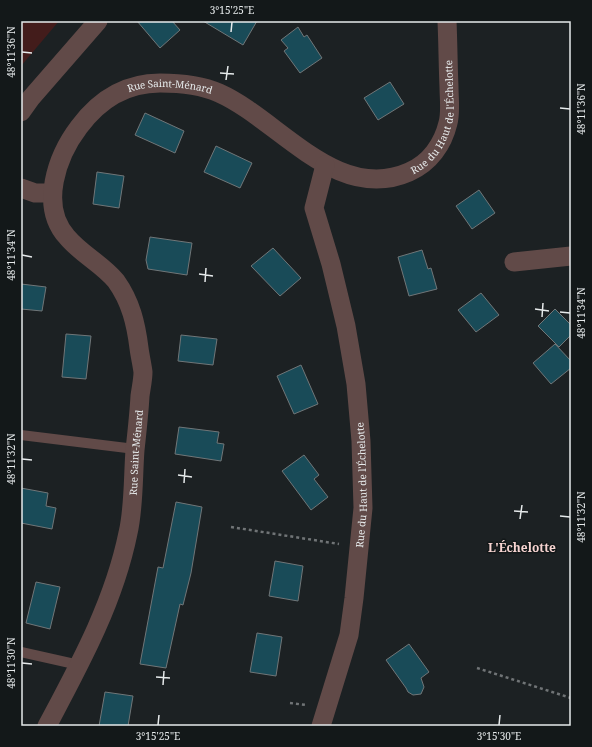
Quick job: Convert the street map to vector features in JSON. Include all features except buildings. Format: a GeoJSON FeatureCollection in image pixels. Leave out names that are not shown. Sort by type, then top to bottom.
{"type":"FeatureCollection","features":[{"type":"Feature","properties":{"kind":"street"},"geometry":{"type":"LineString","coordinates":[[21,112],[31,98],[98,21]]}},
{"type":"Feature","properties":{"kind":"street","name":"Rue du Haut de l'Échelotte"},"geometry":{"type":"LineString","coordinates":[[321,726],[349,635],[363,508],[361,440],[356,384],[346,326],[331,264],[314,208],[325,165],[353,176],[370,180],[399,176],[422,166],[441,143],[449,120],[447,21]]}},
{"type":"Feature","properties":{"kind":"street","name":"Rue Saint-Ménard"},"geometry":{"type":"LineString","coordinates":[[47,726],[104,614],[118,573],[129,530],[143,372],[132,311],[124,294],[113,278],[75,246],[59,228],[55,217],[52,193],[62,154],[77,129],[96,106],[119,92],[134,86],[149,83],[174,83],[217,92],[239,104],[325,165]]}},
{"type":"Feature","properties":{"kind":"street"},"geometry":{"type":"LineString","coordinates":[[21,188],[35,193],[52,193]]}},
{"type":"Feature","properties":{"kind":"street"},"geometry":{"type":"LineString","coordinates":[[514,262],[571,256]]}},
{"type":"Feature","properties":{"kind":"lane"},"geometry":{"type":"LineString","coordinates":[[21,434],[135,449]]}},
{"type":"Feature","properties":{"kind":"lane"},"geometry":{"type":"LineString","coordinates":[[21,652],[79,665]]}},
{"type":"Feature","properties":{"kind":"path"},"geometry":{"type":"LineString","coordinates":[[231,527],[328,543]]}},
{"type":"Feature","properties":{"kind":"path"},"geometry":{"type":"LineString","coordinates":[[477,668],[571,698]]}},
{"type":"Feature","properties":{"kind":"shaded area"},"geometry":{"type":"Polygon","coordinates":[[[21,21],[59,21],[21,66],[21,21]]]}},
{"type":"Feature","properties":{"kind":"district","name":"L'Échelotte"},"geometry":{"type":"Point","coordinates":[522,548]}}]}
